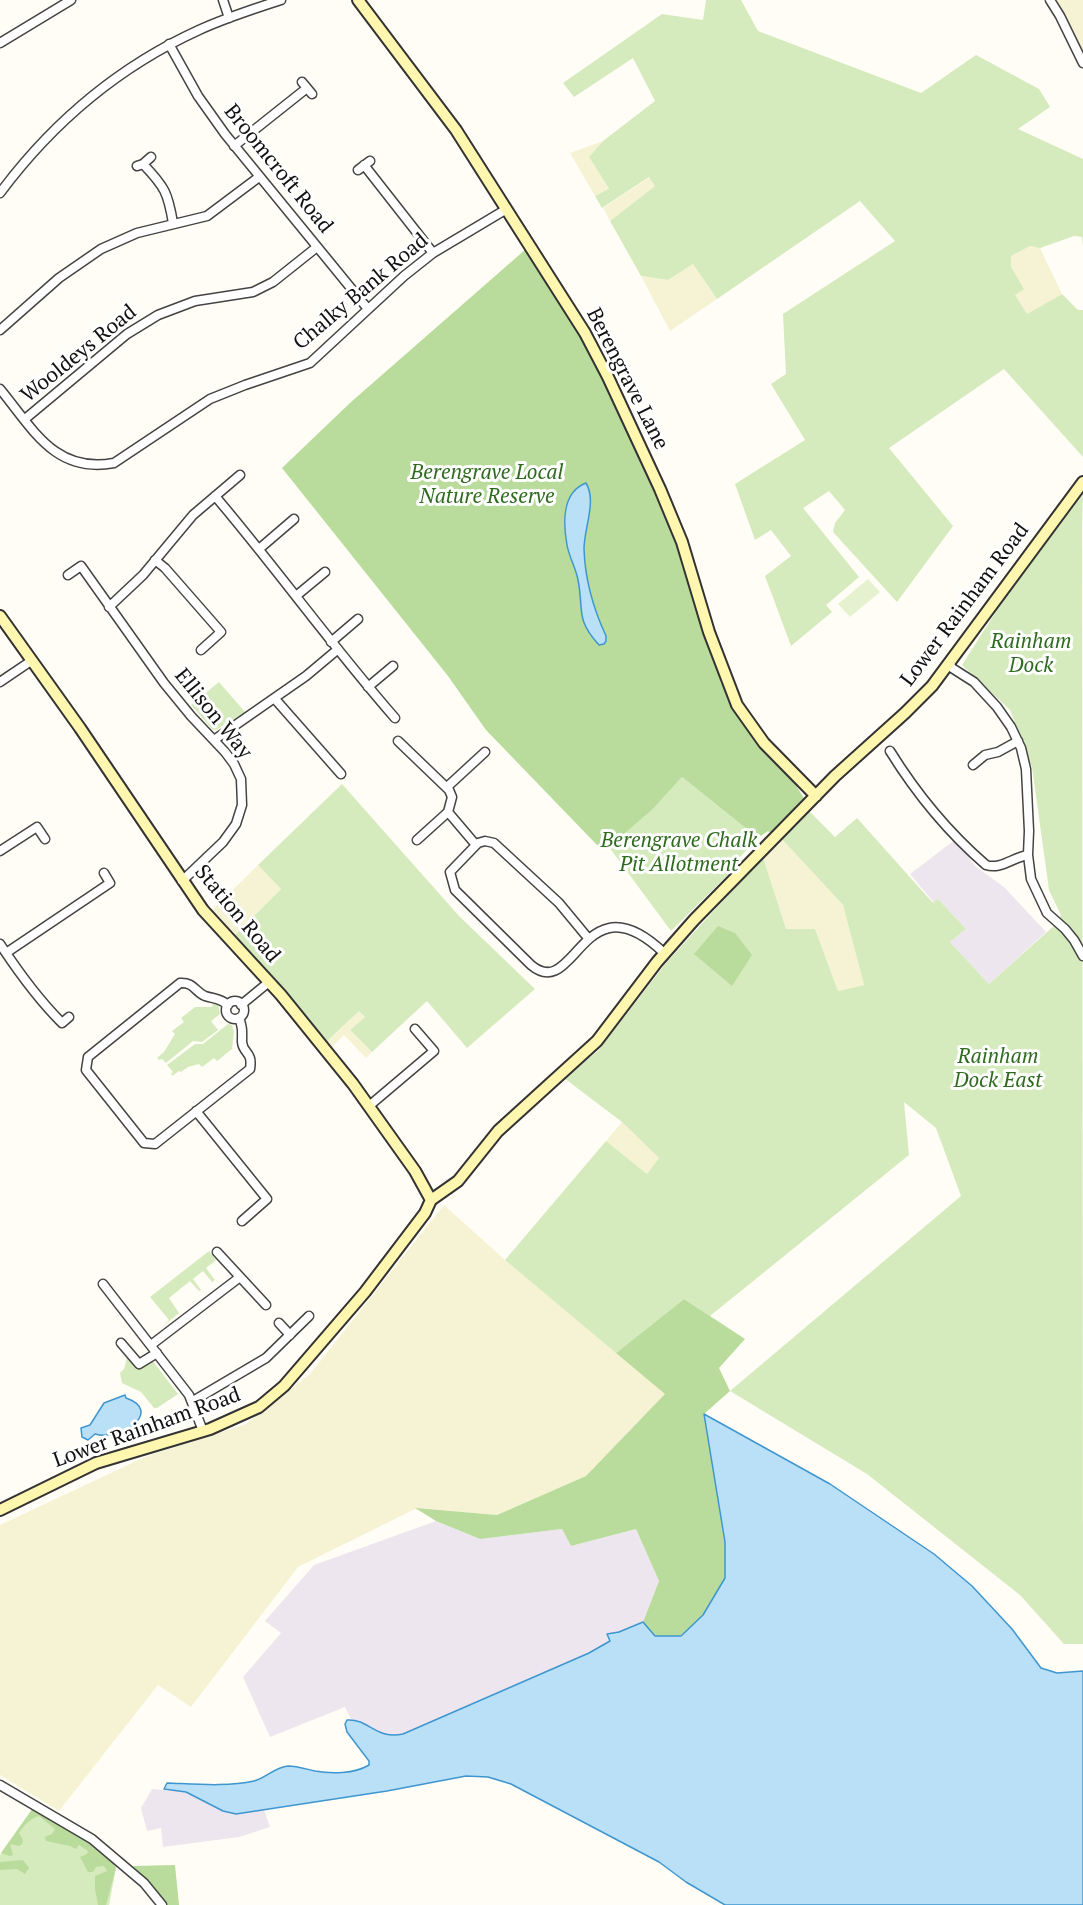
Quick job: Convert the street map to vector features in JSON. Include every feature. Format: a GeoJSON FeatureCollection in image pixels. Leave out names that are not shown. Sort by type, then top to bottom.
{"type":"FeatureCollection","features":[{"type":"Feature","properties":{"kind":"main road","name":"Berengrave Lane"},"geometry":{"type":"LineString","coordinates":[[358,0],[456,130],[585,333],[660,489],[682,542],[718,659],[737,705],[764,743],[816,796]]}},
{"type":"Feature","properties":{"kind":"main road","name":"Lower Rainham Road"},"geometry":{"type":"LineString","coordinates":[[0,1510],[104,1460],[203,1431],[252,1411],[284,1386],[379,1275],[425,1213],[431,1200],[458,1181],[501,1127],[575,1063],[600,1038],[664,952],[850,762],[932,686],[1083,482]]}},
{"type":"Feature","properties":{"kind":"main road","name":"Station Road"},"geometry":{"type":"LineString","coordinates":[[0,616],[91,744],[203,910],[269,982],[369,1106],[415,1171],[431,1200]]}},
{"type":"Feature","properties":{"kind":"street"},"geometry":{"type":"LineString","coordinates":[[0,43],[71,0]]}},
{"type":"Feature","properties":{"kind":"street"},"geometry":{"type":"LineString","coordinates":[[223,0],[229,18]]}},
{"type":"Feature","properties":{"kind":"street"},"geometry":{"type":"LineString","coordinates":[[0,193],[42,141],[81,104],[130,67],[169,44],[229,18],[281,0]]}},
{"type":"Feature","properties":{"kind":"street"},"geometry":{"type":"LineString","coordinates":[[1050,0],[1083,63]]}},
{"type":"Feature","properties":{"kind":"street","name":"Broomcroft Road"},"geometry":{"type":"LineString","coordinates":[[169,44],[198,96],[234,146],[368,309]]}},
{"type":"Feature","properties":{"kind":"street"},"geometry":{"type":"LineString","coordinates":[[234,146],[307,88]]}},
{"type":"Feature","properties":{"kind":"street"},"geometry":{"type":"LineString","coordinates":[[151,157],[140,165],[162,183],[168,196],[173,224]]}},
{"type":"Feature","properties":{"kind":"street"},"geometry":{"type":"LineString","coordinates":[[364,165],[433,252]]}},
{"type":"Feature","properties":{"kind":"street"},"geometry":{"type":"LineString","coordinates":[[0,330],[59,278],[101,249],[137,233],[207,216],[259,177]]}},
{"type":"Feature","properties":{"kind":"street","name":"Chalky Bank Road"},"geometry":{"type":"LineString","coordinates":[[0,389],[53,452],[67,460],[84,465],[100,466],[114,463],[210,399],[310,363],[433,252],[505,210]]}},
{"type":"Feature","properties":{"kind":"street","name":"Wooldeys Road"},"geometry":{"type":"LineString","coordinates":[[25,420],[127,334],[158,315],[195,301],[252,292],[273,282],[317,247]]}},
{"type":"Feature","properties":{"kind":"street"},"geometry":{"type":"LineString","coordinates":[[109,607],[131,588],[193,515],[240,475]]}},
{"type":"Feature","properties":{"kind":"street"},"geometry":{"type":"LineString","coordinates":[[215,496],[260,549],[337,650],[395,718]]}},
{"type":"Feature","properties":{"kind":"street"},"geometry":{"type":"LineString","coordinates":[[260,549],[291,522],[281,516]]}},
{"type":"Feature","properties":{"kind":"street"},"geometry":{"type":"LineString","coordinates":[[155,560],[165,568],[221,632],[201,650]]}},
{"type":"Feature","properties":{"kind":"street","name":"Ellison Way"},"geometry":{"type":"LineString","coordinates":[[68,575],[81,566],[164,682],[238,771],[243,789],[242,805],[236,824],[231,833],[182,881]]}},
{"type":"Feature","properties":{"kind":"street"},"geometry":{"type":"LineString","coordinates":[[296,596],[326,572]]}},
{"type":"Feature","properties":{"kind":"street"},"geometry":{"type":"LineString","coordinates":[[331,642],[358,620]]}},
{"type":"Feature","properties":{"kind":"street"},"geometry":{"type":"LineString","coordinates":[[214,740],[275,699],[337,650]]}},
{"type":"Feature","properties":{"kind":"street"},"geometry":{"type":"LineString","coordinates":[[0,682],[31,660]]}},
{"type":"Feature","properties":{"kind":"street"},"geometry":{"type":"LineString","coordinates":[[949,663],[952,668],[974,682],[997,707],[1018,741],[1026,769],[1030,874],[1042,903],[1052,919],[1059,921],[1081,952]]}},
{"type":"Feature","properties":{"kind":"street"},"geometry":{"type":"LineString","coordinates":[[368,687],[393,666]]}},
{"type":"Feature","properties":{"kind":"street"},"geometry":{"type":"LineString","coordinates":[[275,699],[341,774]]}},
{"type":"Feature","properties":{"kind":"street"},"geometry":{"type":"LineString","coordinates":[[398,741],[447,787],[452,797],[448,812],[417,840]]}},
{"type":"Feature","properties":{"kind":"street"},"geometry":{"type":"LineString","coordinates":[[973,765],[985,755],[998,752],[1018,741]]}},
{"type":"Feature","properties":{"kind":"street"},"geometry":{"type":"LineString","coordinates":[[890,751],[932,809],[983,863],[996,867],[1017,857],[1028,855]]}},
{"type":"Feature","properties":{"kind":"street"},"geometry":{"type":"LineString","coordinates":[[447,787],[485,752]]}},
{"type":"Feature","properties":{"kind":"street"},"geometry":{"type":"LineString","coordinates":[[448,812],[476,845]]}},
{"type":"Feature","properties":{"kind":"street"},"geometry":{"type":"LineString","coordinates":[[0,851],[37,826],[45,839]]}},
{"type":"Feature","properties":{"kind":"street"},"geometry":{"type":"LineString","coordinates":[[588,938],[559,903],[494,843],[485,841],[476,845],[450,872],[455,890],[534,968],[546,973],[558,970],[588,938],[603,930],[623,927],[644,935],[664,952]]}},
{"type":"Feature","properties":{"kind":"street"},"geometry":{"type":"LineString","coordinates":[[6,953],[110,883],[104,873]]}},
{"type":"Feature","properties":{"kind":"street"},"geometry":{"type":"LineString","coordinates":[[0,944],[25,982],[50,1011],[62,1023],[69,1017]]}},
{"type":"Feature","properties":{"kind":"street"},"geometry":{"type":"LineString","coordinates":[[241,1005],[269,982]]}},
{"type":"Feature","properties":{"kind":"street"},"geometry":{"type":"LineString","coordinates":[[228,1005],[219,998],[203,996],[192,985],[180,983],[88,1058],[85,1064],[86,1070],[144,1143],[155,1144],[250,1068],[251,1058],[242,1044],[243,1029],[239,1018]]}},
{"type":"Feature","properties":{"kind":"street"},"geometry":{"type":"LineString","coordinates":[[235,1002],[241,1005],[243,1012],[239,1018],[232,1019],[227,1016],[228,1005],[235,1002]]}},
{"type":"Feature","properties":{"kind":"street"},"geometry":{"type":"LineString","coordinates":[[369,1106],[434,1051],[416,1029]]}},
{"type":"Feature","properties":{"kind":"street"},"geometry":{"type":"LineString","coordinates":[[196,1111],[267,1199],[242,1221]]}},
{"type":"Feature","properties":{"kind":"street"},"geometry":{"type":"LineString","coordinates":[[217,1252],[266,1305]]}},
{"type":"Feature","properties":{"kind":"street"},"geometry":{"type":"LineString","coordinates":[[122,1343],[140,1364],[154,1349],[240,1277]]}},
{"type":"Feature","properties":{"kind":"street"},"geometry":{"type":"LineString","coordinates":[[103,1284],[193,1401],[203,1431]]}},
{"type":"Feature","properties":{"kind":"street"},"geometry":{"type":"LineString","coordinates":[[193,1401],[261,1362],[309,1316]]}},
{"type":"Feature","properties":{"kind":"street"},"geometry":{"type":"LineString","coordinates":[[279,1323],[290,1335]]}},
{"type":"Feature","properties":{"kind":"street"},"geometry":{"type":"LineString","coordinates":[[0,1785],[92,1839],[144,1883],[162,1905]]}},
{"type":"Feature","properties":{"kind":"shaded area"},"geometry":{"type":"Polygon","coordinates":[[[1050,0],[1083,0],[1083,57],[1050,0]]]}},
{"type":"Feature","properties":{"kind":"shaded area"},"geometry":{"type":"Polygon","coordinates":[[[603,141],[589,157],[609,190],[595,196],[570,153],[603,141]]]}},
{"type":"Feature","properties":{"kind":"shaded area"},"geometry":{"type":"Polygon","coordinates":[[[650,177],[655,186],[610,221],[603,208],[650,177]]]}},
{"type":"Feature","properties":{"kind":"shaded area"},"geometry":{"type":"Polygon","coordinates":[[[1030,246],[1040,248],[1062,294],[1027,314],[1014,295],[1011,256],[1030,246]]]}},
{"type":"Feature","properties":{"kind":"shaded area"},"geometry":{"type":"Polygon","coordinates":[[[693,264],[717,299],[670,331],[641,276],[668,280],[693,264]]]}},
{"type":"Feature","properties":{"kind":"shaded area"},"geometry":{"type":"Polygon","coordinates":[[[780,837],[843,905],[864,985],[838,991],[815,929],[786,929],[763,857],[780,837]]]}},
{"type":"Feature","properties":{"kind":"shaded area"},"geometry":{"type":"Polygon","coordinates":[[[956,839],[975,866],[1004,887],[1046,932],[989,984],[950,942],[966,929],[938,899],[934,903],[910,874],[956,839]]]}},
{"type":"Feature","properties":{"kind":"shaded area"},"geometry":{"type":"Polygon","coordinates":[[[258,865],[281,889],[234,936],[211,911],[258,865]]]}},
{"type":"Feature","properties":{"kind":"shaded area"},"geometry":{"type":"Polygon","coordinates":[[[359,1011],[365,1017],[350,1030],[372,1052],[366,1058],[344,1035],[330,1049],[324,1044],[359,1011]]]}},
{"type":"Feature","properties":{"kind":"shaded area"},"geometry":{"type":"Polygon","coordinates":[[[622,1122],[659,1158],[647,1174],[606,1141],[622,1122]]]}},
{"type":"Feature","properties":{"kind":"shaded area"},"geometry":{"type":"Polygon","coordinates":[[[444,1205],[505,1260],[666,1394],[586,1476],[497,1515],[415,1509],[298,1567],[191,1707],[158,1685],[59,1811],[0,1775],[0,1525],[145,1457],[246,1424],[310,1374],[444,1205]]]}},
{"type":"Feature","properties":{"kind":"shaded area"},"geometry":{"type":"Polygon","coordinates":[[[436,1521],[480,1539],[562,1529],[571,1546],[636,1529],[659,1581],[643,1622],[619,1632],[607,1634],[610,1641],[589,1653],[403,1734],[394,1736],[378,1732],[351,1719],[345,1707],[270,1737],[243,1677],[281,1633],[265,1621],[314,1565],[436,1521]]]}},
{"type":"Feature","properties":{"kind":"shaded area"},"geometry":{"type":"Polygon","coordinates":[[[152,1789],[186,1792],[229,1813],[264,1810],[270,1827],[239,1837],[163,1847],[161,1828],[147,1831],[141,1808],[152,1789]]]}},
{"type":"Feature","properties":{"kind":"green space"},"geometry":{"type":"Polygon","coordinates":[[[706,0],[741,0],[758,31],[921,93],[976,55],[1039,89],[1050,107],[1018,129],[1083,159],[1083,246],[1082,237],[1074,236],[1040,248],[1030,246],[1011,256],[1011,267],[1024,289],[1015,295],[1027,314],[1062,294],[1078,310],[1083,310],[1083,457],[1004,369],[889,448],[953,526],[897,602],[833,532],[835,523],[845,510],[829,491],[803,508],[859,577],[826,605],[832,612],[791,646],[765,576],[791,556],[771,530],[755,540],[735,484],[805,440],[771,384],[786,374],[783,314],[895,241],[860,201],[717,299],[693,264],[668,280],[641,276],[610,221],[655,186],[649,177],[602,208],[595,196],[609,189],[589,157],[603,141],[655,101],[633,58],[574,97],[563,83],[662,14],[703,20],[706,0]]]}},
{"type":"Feature","properties":{"kind":"green space","name":"Berengrave Local Nature Reserve"},"geometry":{"type":"Polygon","coordinates":[[[526,249],[592,353],[604,383],[666,511],[693,589],[721,683],[742,721],[765,754],[787,772],[804,798],[770,833],[768,831],[758,838],[682,777],[653,809],[609,847],[597,845],[486,730],[448,676],[282,468],[351,402],[526,249]]]}},
{"type":"Feature","properties":{"kind":"green space"},"geometry":{"type":"Polygon","coordinates":[[[1083,490],[1083,1644],[1064,1644],[1020,1595],[867,1474],[730,1391],[961,1196],[936,1128],[904,1102],[909,1155],[710,1316],[684,1299],[616,1353],[505,1260],[606,1141],[647,1174],[659,1158],[622,1122],[564,1078],[598,1051],[666,963],[763,857],[786,929],[815,929],[838,991],[864,985],[843,905],[780,837],[808,810],[835,837],[857,818],[933,903],[938,899],[966,929],[950,942],[989,984],[1056,924],[1061,915],[1049,890],[1032,767],[1010,710],[962,665],[1011,588],[1083,490]]]}},
{"type":"Feature","properties":{"kind":"green space"},"geometry":{"type":"Polygon","coordinates":[[[868,579],[880,592],[850,617],[838,604],[868,579]]]}},
{"type":"Feature","properties":{"kind":"green space"},"geometry":{"type":"Polygon","coordinates":[[[219,682],[245,712],[216,730],[212,729],[191,705],[219,682]]]}},
{"type":"Feature","properties":{"kind":"green space","name":"Berengrave Chalk Pit Allotment"},"geometry":{"type":"Polygon","coordinates":[[[682,777],[758,838],[738,859],[741,862],[671,931],[609,847],[653,809],[682,777]]]}},
{"type":"Feature","properties":{"kind":"green space"},"geometry":{"type":"Polygon","coordinates":[[[342,784],[459,916],[535,989],[467,1048],[427,1001],[372,1052],[350,1030],[365,1017],[359,1011],[324,1044],[234,936],[281,889],[258,865],[342,784]]]}},
{"type":"Feature","properties":{"kind":"green space"},"geometry":{"type":"Polygon","coordinates":[[[718,926],[735,933],[752,955],[732,986],[694,954],[718,926]]]}},
{"type":"Feature","properties":{"kind":"green space"},"geometry":{"type":"Polygon","coordinates":[[[213,1003],[218,1004],[220,1014],[211,1021],[218,1030],[202,1042],[193,1041],[166,1063],[162,1059],[159,1060],[157,1058],[164,1052],[175,1034],[172,1031],[184,1022],[181,1018],[195,1007],[212,1007],[213,1003]]]}},
{"type":"Feature","properties":{"kind":"green space"},"geometry":{"type":"Polygon","coordinates":[[[228,1024],[232,1025],[234,1032],[232,1049],[217,1061],[214,1058],[202,1067],[199,1064],[188,1067],[172,1076],[173,1072],[167,1065],[195,1044],[203,1044],[228,1024]]]}},
{"type":"Feature","properties":{"kind":"green space"},"geometry":{"type":"Polygon","coordinates":[[[209,1251],[216,1260],[206,1268],[215,1280],[212,1282],[203,1271],[193,1279],[201,1290],[199,1291],[190,1281],[169,1298],[179,1313],[162,1327],[169,1320],[150,1297],[209,1251]]]}},
{"type":"Feature","properties":{"kind":"green space"},"geometry":{"type":"Polygon","coordinates":[[[684,1299],[745,1339],[719,1368],[730,1391],[704,1414],[725,1543],[725,1578],[703,1615],[680,1636],[655,1636],[643,1622],[659,1581],[636,1529],[571,1546],[562,1529],[480,1539],[436,1521],[415,1508],[497,1515],[586,1476],[665,1394],[616,1353],[684,1299]]]}},
{"type":"Feature","properties":{"kind":"green space"},"geometry":{"type":"Polygon","coordinates":[[[127,1357],[138,1367],[143,1367],[152,1360],[178,1394],[154,1408],[141,1392],[122,1383],[120,1373],[124,1369],[127,1357]]]}},
{"type":"Feature","properties":{"kind":"green space"},"geometry":{"type":"Polygon","coordinates":[[[33,1808],[114,1863],[116,1868],[109,1905],[0,1905],[0,1855],[33,1808]]]}},
{"type":"Feature","properties":{"kind":"green space"},"geometry":{"type":"Polygon","coordinates":[[[33,1808],[90,1842],[114,1863],[116,1868],[106,1905],[98,1905],[95,1889],[95,1876],[107,1871],[104,1866],[96,1867],[93,1872],[88,1872],[80,1857],[88,1851],[79,1845],[76,1849],[46,1841],[45,1837],[52,1834],[55,1829],[39,1816],[19,1833],[23,1840],[22,1844],[19,1846],[10,1844],[13,1855],[1,1853],[33,1808]]]}},
{"type":"Feature","properties":{"kind":"green space"},"geometry":{"type":"Polygon","coordinates":[[[23,1860],[29,1868],[25,1874],[17,1869],[0,1870],[0,1862],[23,1860]]]}},
{"type":"Feature","properties":{"kind":"green space"},"geometry":{"type":"Polygon","coordinates":[[[175,1865],[179,1905],[167,1905],[133,1866],[175,1865]]]}},
{"type":"Feature","properties":{"kind":"water"},"geometry":{"type":"Polygon","coordinates":[[[586,483],[590,506],[584,549],[586,571],[597,615],[606,636],[604,644],[599,645],[583,621],[580,590],[568,549],[565,527],[568,501],[578,487],[586,483]]]}},
{"type":"Feature","properties":{"kind":"water"},"geometry":{"type":"Polygon","coordinates":[[[125,1395],[141,1410],[140,1417],[134,1424],[116,1434],[95,1434],[88,1440],[82,1437],[81,1428],[90,1425],[104,1403],[125,1395]]]}},
{"type":"Feature","properties":{"kind":"water"},"geometry":{"type":"Polygon","coordinates":[[[704,1414],[830,1484],[934,1554],[972,1586],[1012,1629],[1041,1668],[1057,1673],[1083,1671],[1083,1905],[725,1905],[686,1882],[659,1862],[511,1784],[488,1777],[466,1776],[387,1791],[236,1814],[223,1811],[186,1792],[164,1789],[167,1783],[222,1785],[244,1783],[263,1778],[279,1768],[288,1766],[328,1773],[363,1768],[369,1765],[369,1761],[347,1732],[345,1724],[347,1720],[361,1722],[386,1734],[403,1734],[589,1653],[610,1641],[607,1634],[619,1632],[643,1622],[655,1636],[681,1636],[703,1615],[725,1578],[725,1542],[704,1414]]]}},
{"type":"Feature","properties":{"kind":"park label","name":"Rainham Dock"},"geometry":{"type":"Point","coordinates":[1031,654]}},
{"type":"Feature","properties":{"kind":"park label","name":"Rainham Dock East"},"geometry":{"type":"Point","coordinates":[998,1069]}}]}
